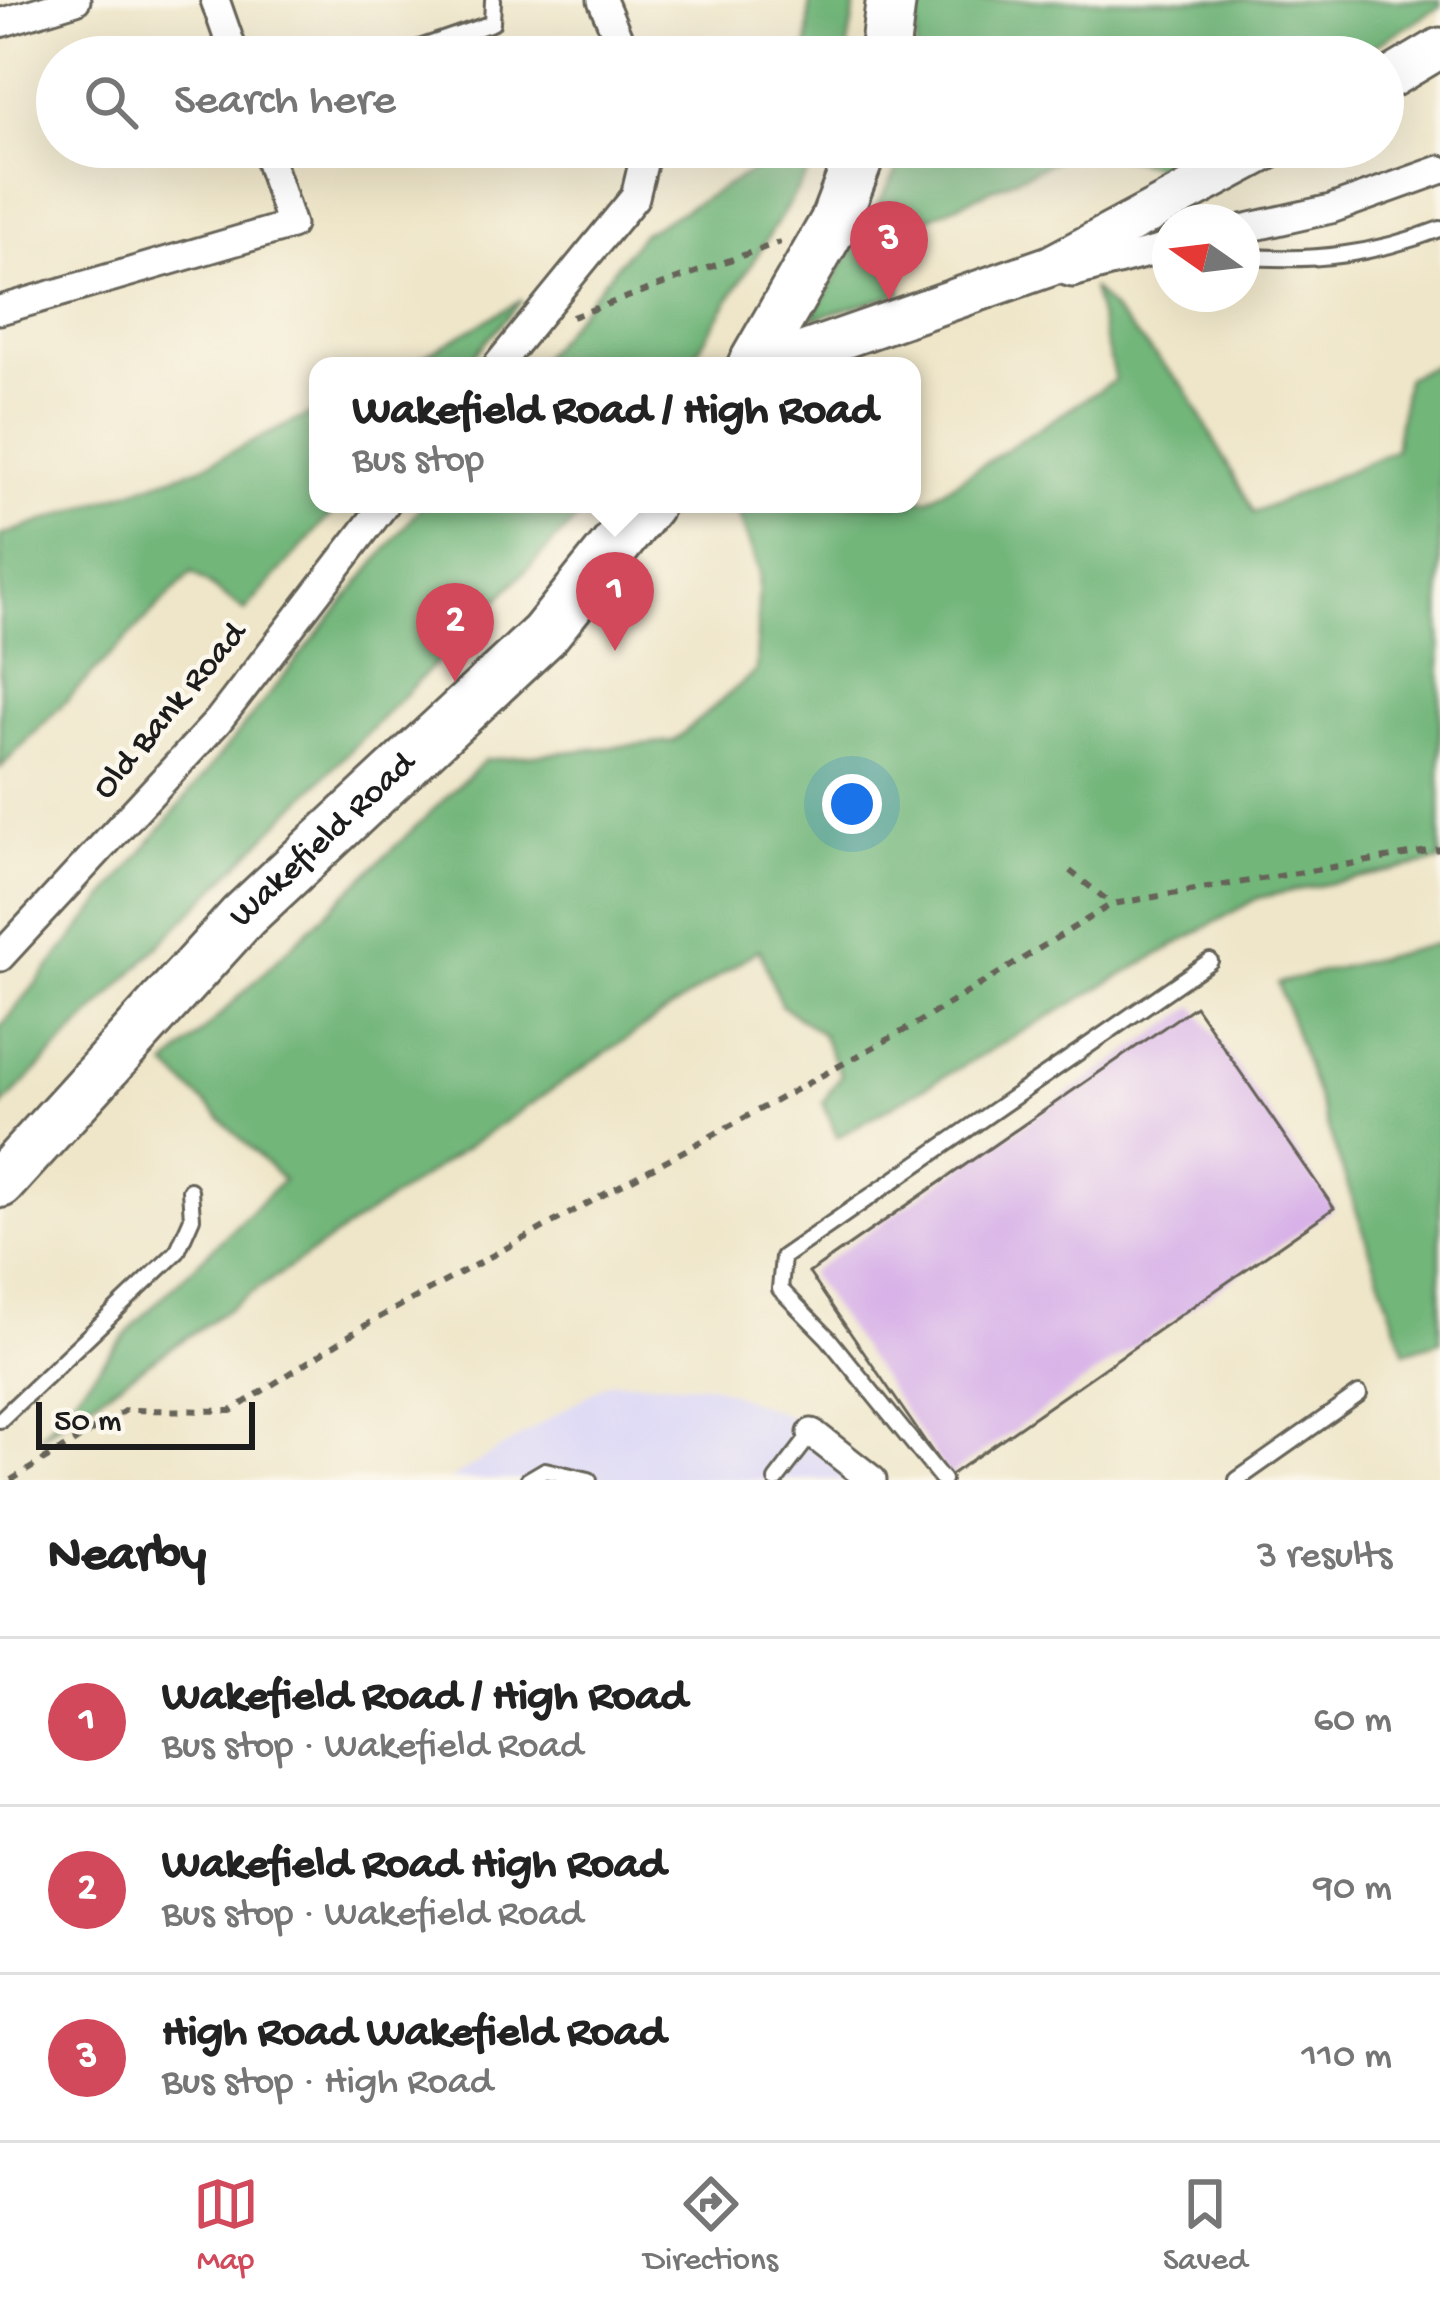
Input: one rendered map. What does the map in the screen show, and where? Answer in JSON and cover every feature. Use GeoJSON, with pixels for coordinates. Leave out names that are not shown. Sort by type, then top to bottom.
{"type":"FeatureCollection","features":[{"type":"Feature","properties":{"kind":"highway"},"geometry":{"type":"LineString","coordinates":[[887,36],[891,0]]}},
{"type":"Feature","properties":{"kind":"highway"},"geometry":{"type":"LineString","coordinates":[[757,357],[834,223],[855,168]]}},
{"type":"Feature","properties":{"kind":"highway","name":"Wakefield Road"},"geometry":{"type":"LineString","coordinates":[[0,1183],[243,916],[544,635],[642,513]]}},
{"type":"Feature","properties":{"kind":"street"},"geometry":{"type":"LineString","coordinates":[[0,23],[76,0]]}},
{"type":"Feature","properties":{"kind":"street"},"geometry":{"type":"LineString","coordinates":[[215,0],[228,36]]}},
{"type":"Feature","properties":{"kind":"street"},"geometry":{"type":"LineString","coordinates":[[602,0],[617,36]]}},
{"type":"Feature","properties":{"kind":"street"},"geometry":{"type":"LineString","coordinates":[[1404,69],[1440,48]]}},
{"type":"Feature","properties":{"kind":"street"},"geometry":{"type":"LineString","coordinates":[[0,310],[291,225],[272,168]]}},
{"type":"Feature","properties":{"kind":"street"},"geometry":{"type":"LineString","coordinates":[[504,357],[635,196],[641,168]]}},
{"type":"Feature","properties":{"kind":"street"},"geometry":{"type":"LineString","coordinates":[[789,357],[1051,266],[1233,168]]}},
{"type":"Feature","properties":{"kind":"street"},"geometry":{"type":"LineString","coordinates":[[1260,225],[1331,209],[1440,170]]}},
{"type":"Feature","properties":{"kind":"street"},"geometry":{"type":"LineString","coordinates":[[1051,266],[1072,273],[1152,252]]}},
{"type":"Feature","properties":{"kind":"street","name":"Old Bank Road"},"geometry":{"type":"LineString","coordinates":[[0,957],[203,739],[378,513]]}},
{"type":"Feature","properties":{"kind":"street"},"geometry":{"type":"LineString","coordinates":[[812,1433],[872,1480]]}},
{"type":"Feature","properties":{"kind":"lane"},"geometry":{"type":"LineString","coordinates":[[454,36],[492,23],[493,0]]}},
{"type":"Feature","properties":{"kind":"lane"},"geometry":{"type":"LineString","coordinates":[[1260,257],[1330,259],[1440,230]]}},
{"type":"Feature","properties":{"kind":"lane"},"geometry":{"type":"LineString","coordinates":[[943,1480],[828,1338],[780,1288],[783,1256],[1210,961]]}},
{"type":"Feature","properties":{"kind":"lane"},"geometry":{"type":"LineString","coordinates":[[0,1420],[177,1252],[192,1218],[190,1190]]}},
{"type":"Feature","properties":{"kind":"lane"},"geometry":{"type":"LineString","coordinates":[[1237,1480],[1359,1394]]}},
{"type":"Feature","properties":{"kind":"lane"},"geometry":{"type":"LineString","coordinates":[[776,1480],[812,1433]]}},
{"type":"Feature","properties":{"kind":"lane"},"geometry":{"type":"LineString","coordinates":[[528,1480],[545,1470],[589,1480]]}},
{"type":"Feature","properties":{"kind":"path"},"geometry":{"type":"LineString","coordinates":[[522,335],[834,223]]}},
{"type":"Feature","properties":{"kind":"path"},"geometry":{"type":"LineString","coordinates":[[11,1480],[126,1410],[231,1411],[369,1323],[916,1024],[1112,904],[1440,849]]}},
{"type":"Feature","properties":{"kind":"path"},"geometry":{"type":"LineString","coordinates":[[1070,871],[1112,904]]}},
{"type":"Feature","properties":{"kind":"shaded area"},"geometry":{"type":"Polygon","coordinates":[[[611,1381],[711,1385],[789,1416],[872,1480],[449,1480],[611,1381]]]}},
{"type":"Feature","properties":{"kind":"green space"},"geometry":{"type":"Polygon","coordinates":[[[810,0],[856,0],[850,36],[808,36],[810,0]]]}},
{"type":"Feature","properties":{"kind":"green space"},"geometry":{"type":"Polygon","coordinates":[[[918,0],[1440,0],[1440,7],[1390,36],[916,36],[918,0]]]}},
{"type":"Feature","properties":{"kind":"green space"},"geometry":{"type":"Polygon","coordinates":[[[758,168],[811,168],[694,357],[542,357],[643,233],[758,168]]]}},
{"type":"Feature","properties":{"kind":"green space"},"geometry":{"type":"Polygon","coordinates":[[[899,168],[1039,168],[896,233],[901,293],[811,319],[899,168]]]}},
{"type":"Feature","properties":{"kind":"green space"},"geometry":{"type":"Polygon","coordinates":[[[1092,288],[1186,389],[1254,513],[1395,450],[1406,378],[1440,362],[1440,861],[1258,898],[837,1137],[823,1102],[841,1075],[822,1034],[781,1005],[759,949],[41,1436],[136,1323],[283,1180],[167,1066],[485,760],[674,741],[756,671],[759,571],[738,513],[921,513],[921,499],[929,499],[1115,380],[1092,288]]]}},
{"type":"Feature","properties":{"kind":"green space"},"geometry":{"type":"Polygon","coordinates":[[[522,300],[472,357],[422,357],[522,300]]]}},
{"type":"Feature","properties":{"kind":"green space"},"geometry":{"type":"Polygon","coordinates":[[[309,414],[309,513],[332,513],[245,611],[192,572],[0,768],[0,536],[201,467],[309,414]]]}},
{"type":"Feature","properties":{"kind":"green space"},"geometry":{"type":"Polygon","coordinates":[[[416,513],[582,513],[0,1108],[0,1028],[416,513]]]}},
{"type":"Feature","properties":{"kind":"green space"},"geometry":{"type":"Polygon","coordinates":[[[1440,943],[1440,1341],[1405,1352],[1278,983],[1440,943]]]}},
{"type":"Feature","properties":{"kind":"building"},"geometry":{"type":"Polygon","coordinates":[[[1195,1006],[1334,1208],[949,1476],[809,1273],[1195,1006]]]}},
{"type":"Feature","properties":{"kind":"place","name":"High Road Wakefield Road"},"geometry":{"type":"Point","coordinates":[889,300]}},
{"type":"Feature","properties":{"kind":"place","name":"Wakefield Road / High Road"},"geometry":{"type":"Point","coordinates":[615,651]}},
{"type":"Feature","properties":{"kind":"place","name":"Wakefield Road High Road"},"geometry":{"type":"Point","coordinates":[455,682]}}]}
